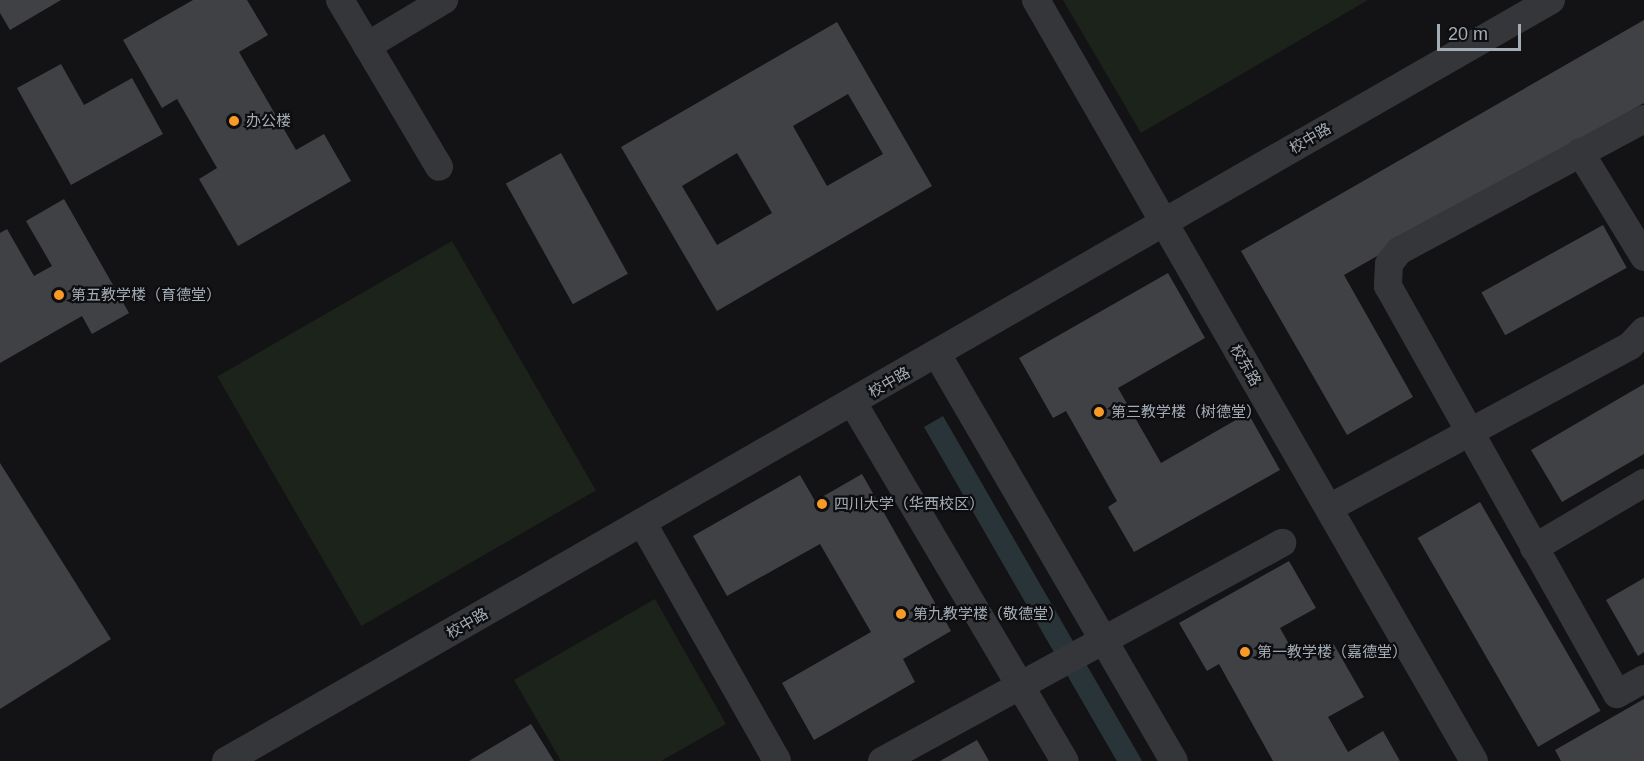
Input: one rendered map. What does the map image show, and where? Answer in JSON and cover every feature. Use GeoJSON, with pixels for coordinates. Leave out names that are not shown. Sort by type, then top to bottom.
{"type":"FeatureCollection","features":[{"type":"Feature","properties":{"kind":"lane"},"geometry":{"type":"LineString","coordinates":[[340,0],[439,167]]}},
{"type":"Feature","properties":{"kind":"lane"},"geometry":{"type":"LineString","coordinates":[[367,46],[444,0]]}},
{"type":"Feature","properties":{"kind":"lane","name":"校东路"},"geometry":{"type":"LineString","coordinates":[[1035,0],[1474,761]]}},
{"type":"Feature","properties":{"kind":"lane","name":"校中路"},"geometry":{"type":"LineString","coordinates":[[226,761],[853,403],[1551,0]]}},
{"type":"Feature","properties":{"kind":"lane"},"geometry":{"type":"LineString","coordinates":[[1644,119],[1399,251],[1389,264],[1388,286],[1469,434],[1617,694],[1644,679]]}},
{"type":"Feature","properties":{"kind":"lane"},"geometry":{"type":"LineString","coordinates":[[1580,152],[1644,257]]}},
{"type":"Feature","properties":{"kind":"lane"},"geometry":{"type":"LineString","coordinates":[[1329,508],[1630,346],[1644,331]]}},
{"type":"Feature","properties":{"kind":"lane"},"geometry":{"type":"LineString","coordinates":[[937,354],[1174,761]]}},
{"type":"Feature","properties":{"kind":"lane"},"geometry":{"type":"LineString","coordinates":[[853,403],[1065,761]]}},
{"type":"Feature","properties":{"kind":"lane"},"geometry":{"type":"LineString","coordinates":[[1534,548],[1644,483]]}},
{"type":"Feature","properties":{"kind":"lane"},"geometry":{"type":"LineString","coordinates":[[642,522],[777,761]]}},
{"type":"Feature","properties":{"kind":"lane"},"geometry":{"type":"LineString","coordinates":[[882,761],[1282,543]]}},
{"type":"Feature","properties":{"kind":"shaded area"},"geometry":{"type":"Polygon","coordinates":[[[1063,0],[1368,0],[1141,133],[1063,0]]]}},
{"type":"Feature","properties":{"kind":"shaded area"},"geometry":{"type":"Polygon","coordinates":[[[452,241],[596,490],[361,626],[217,377],[452,241]]]}},
{"type":"Feature","properties":{"kind":"shaded area"},"geometry":{"type":"Polygon","coordinates":[[[943,416],[1142,761],[1117,761],[924,427],[943,416]]]}},
{"type":"Feature","properties":{"kind":"shaded area"},"geometry":{"type":"Polygon","coordinates":[[[655,599],[726,724],[661,761],[561,761],[514,680],[655,599]]]}},
{"type":"Feature","properties":{"kind":"building"},"geometry":{"type":"Polygon","coordinates":[[[0,0],[61,0],[10,30],[0,13],[0,0]]]}},
{"type":"Feature","properties":{"kind":"building","name":"办公楼"},"geometry":{"type":"Polygon","coordinates":[[[193,0],[247,0],[268,35],[239,52],[296,150],[324,134],[351,181],[238,246],[199,179],[217,168],[177,99],[162,108],[123,40],[193,0]]]}},
{"type":"Feature","properties":{"kind":"building"},"geometry":{"type":"Polygon","coordinates":[[[1644,20],[1644,103],[1344,275],[1413,397],[1347,435],[1241,251],[1644,20]]]}},
{"type":"Feature","properties":{"kind":"building"},"geometry":{"type":"Polygon","coordinates":[[[837,22],[932,186],[717,311],[621,147],[837,22]],[[848,94],[793,126],[827,186],[883,154],[848,94]],[[737,153],[682,186],[717,245],[772,213],[737,153]]]}},
{"type":"Feature","properties":{"kind":"building"},"geometry":{"type":"Polygon","coordinates":[[[61,64],[84,105],[132,78],[163,134],[71,185],[17,88],[61,64]]]}},
{"type":"Feature","properties":{"kind":"building"},"geometry":{"type":"Polygon","coordinates":[[[561,153],[628,274],[573,304],[506,184],[561,153]]]}},
{"type":"Feature","properties":{"kind":"building","name":"第五教学楼（育德堂）"},"geometry":{"type":"Polygon","coordinates":[[[64,199],[129,313],[92,334],[82,316],[0,363],[0,233],[7,229],[34,276],[52,266],[26,221],[64,199]]]}},
{"type":"Feature","properties":{"kind":"building"},"geometry":{"type":"Polygon","coordinates":[[[1603,225],[1627,268],[1505,335],[1481,292],[1603,225]]]}},
{"type":"Feature","properties":{"kind":"building","name":"第三教学楼（树德堂）"},"geometry":{"type":"Polygon","coordinates":[[[1168,273],[1205,338],[1118,388],[1161,463],[1248,413],[1280,470],[1134,552],[1108,507],[1117,501],[1066,411],[1053,418],[1019,358],[1168,273]]]}},
{"type":"Feature","properties":{"kind":"building"},"geometry":{"type":"Polygon","coordinates":[[[1644,384],[1644,454],[1562,502],[1531,450],[1644,384]]]}},
{"type":"Feature","properties":{"kind":"building"},"geometry":{"type":"Polygon","coordinates":[[[0,463],[111,639],[0,709],[0,463]]]}},
{"type":"Feature","properties":{"kind":"building","name":"第九教学楼（敬德堂）"},"geometry":{"type":"Polygon","coordinates":[[[862,474],[951,631],[903,659],[915,682],[814,740],[782,683],[871,632],[820,544],[727,596],[693,536],[800,475],[815,501],[862,474]]]}},
{"type":"Feature","properties":{"kind":"building"},"geometry":{"type":"Polygon","coordinates":[[[1480,502],[1600,711],[1538,747],[1418,538],[1480,502]]]}},
{"type":"Feature","properties":{"kind":"building","name":"第一教学楼（嘉德堂）"},"geometry":{"type":"Polygon","coordinates":[[[1289,561],[1316,608],[1280,628],[1299,662],[1333,643],[1364,697],[1328,717],[1348,752],[1383,731],[1400,761],[1273,761],[1219,664],[1207,671],[1179,623],[1289,561]]]}},
{"type":"Feature","properties":{"kind":"building"},"geometry":{"type":"Polygon","coordinates":[[[1644,578],[1644,652],[1638,656],[1606,600],[1644,578]]]}},
{"type":"Feature","properties":{"kind":"building"},"geometry":{"type":"Polygon","coordinates":[[[1644,699],[1644,761],[1561,761],[1555,750],[1644,699]]]}},
{"type":"Feature","properties":{"kind":"building"},"geometry":{"type":"Polygon","coordinates":[[[531,724],[554,761],[469,761],[531,724]]]}},
{"type":"Feature","properties":{"kind":"building"},"geometry":{"type":"Polygon","coordinates":[[[977,740],[989,761],[940,761],[977,740]]]}},
{"type":"Feature","properties":{"kind":"place","name":"办公楼"},"geometry":{"type":"Point","coordinates":[234,121]}},
{"type":"Feature","properties":{"kind":"place","name":"第五教学楼（育德堂）"},"geometry":{"type":"Point","coordinates":[59,295]}},
{"type":"Feature","properties":{"kind":"place","name":"第三教学楼（树德堂）"},"geometry":{"type":"Point","coordinates":[1099,412]}},
{"type":"Feature","properties":{"kind":"place","name":"四川大学（华西校区）"},"geometry":{"type":"Point","coordinates":[822,504]}},
{"type":"Feature","properties":{"kind":"place","name":"第九教学楼（敬德堂）"},"geometry":{"type":"Point","coordinates":[901,614]}},
{"type":"Feature","properties":{"kind":"place","name":"第一教学楼（嘉德堂）"},"geometry":{"type":"Point","coordinates":[1245,652]}}]}
